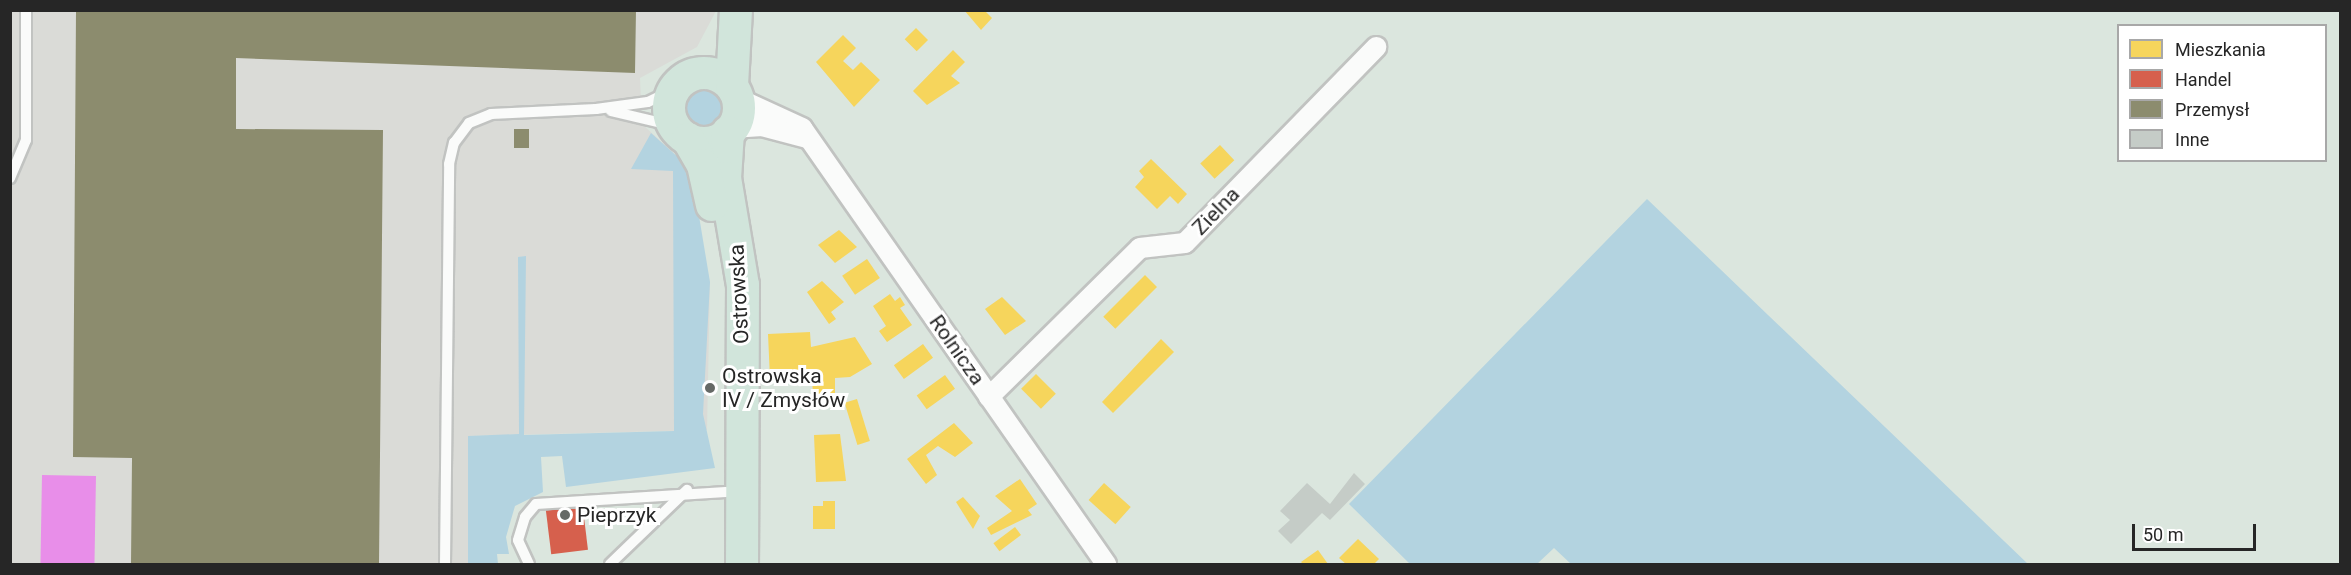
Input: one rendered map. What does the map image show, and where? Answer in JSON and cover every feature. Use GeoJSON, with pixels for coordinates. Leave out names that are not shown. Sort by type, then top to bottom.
{"type":"FeatureCollection","features":[{"type":"Feature","properties":{"kind":"main road","name":"Ostrowska"},"geometry":{"type":"LineString","coordinates":[[686,82],[736,11]]}},
{"type":"Feature","properties":{"kind":"main road","name":"Ostrowska"},"geometry":{"type":"LineString","coordinates":[[736,11],[732,111],[725,178],[743,285],[742,564]]}},
{"type":"Feature","properties":{"kind":"main road"},"geometry":{"type":"LineString","coordinates":[[717,75],[732,111],[712,141],[681,132],[669,108],[686,82],[717,75]]}},
{"type":"Feature","properties":{"kind":"main road","name":"Ostrowska"},"geometry":{"type":"LineString","coordinates":[[681,132],[703,165],[725,276],[725,564]]}},
{"type":"Feature","properties":{"kind":"street","name":"Zielna"},"geometry":{"type":"LineString","coordinates":[[989,397],[1140,248],[1185,243],[1376,47]]}},
{"type":"Feature","properties":{"kind":"street"},"geometry":{"type":"LineString","coordinates":[[732,111],[762,126],[807,138]]}},
{"type":"Feature","properties":{"kind":"street","name":"Rolnicza"},"geometry":{"type":"LineString","coordinates":[[732,111],[791,118],[1106,564]]}},
{"type":"Feature","properties":{"kind":"lane"},"geometry":{"type":"LineString","coordinates":[[10,178],[26,140],[26,10]]}},
{"type":"Feature","properties":{"kind":"lane"},"geometry":{"type":"LineString","coordinates":[[445,564],[449,164],[454,143],[469,123],[491,114],[596,109],[648,102],[686,82]]}},
{"type":"Feature","properties":{"kind":"lane"},"geometry":{"type":"LineString","coordinates":[[596,109],[681,132]]}},
{"type":"Feature","properties":{"kind":"lane"},"geometry":{"type":"LineString","coordinates":[[529,564],[518,540],[525,517],[536,504],[687,490],[726,492]]}},
{"type":"Feature","properties":{"kind":"lane"},"geometry":{"type":"LineString","coordinates":[[610,564],[687,490]]}},
{"type":"Feature","properties":{"kind":"shaded area"},"geometry":{"type":"Polygon","coordinates":[[[10,11],[716,11],[697,47],[640,78],[642,124],[680,159],[710,282],[707,430],[469,436],[468,564],[11,564],[10,11]]]}},
{"type":"Feature","properties":{"kind":"shaded area"},"geometry":{"type":"Polygon","coordinates":[[[707,87],[723,93],[729,109],[723,125],[707,131],[691,125],[685,109],[691,93],[707,87]]]}},
{"type":"Feature","properties":{"kind":"shaded area"},"geometry":{"type":"Polygon","coordinates":[[[651,133],[680,159],[694,186],[710,282],[703,414],[715,468],[566,487],[562,456],[541,457],[543,492],[515,506],[506,537],[509,554],[497,554],[498,564],[468,564],[468,436],[519,434],[518,257],[526,256],[524,435],[674,431],[673,171],[631,169],[651,133]]]}},
{"type":"Feature","properties":{"kind":"shaded area"},"geometry":{"type":"Polygon","coordinates":[[[1647,199],[2028,564],[1571,564],[1554,548],[1537,564],[1410,564],[1349,504],[1647,199]]]}},
{"type":"Feature","properties":{"kind":"shaded area"},"geometry":{"type":"Polygon","coordinates":[[[42,475],[96,476],[94,564],[40,564],[42,475]]]}},
{"type":"Feature","properties":{"kind":"building: Mieszkania"},"geometry":{"type":"Polygon","coordinates":[[[964,10],[984,10],[992,18],[981,30],[964,10]]]}},
{"type":"Feature","properties":{"kind":"building: Mieszkania"},"geometry":{"type":"Polygon","coordinates":[[[916,28],[928,40],[917,51],[905,39],[916,28]]]}},
{"type":"Feature","properties":{"kind":"building: Mieszkania"},"geometry":{"type":"Polygon","coordinates":[[[843,35],[856,48],[843,61],[853,70],[861,62],[880,80],[854,107],[816,62],[843,35]]]}},
{"type":"Feature","properties":{"kind":"building: Mieszkania"},"geometry":{"type":"Polygon","coordinates":[[[953,50],[965,62],[951,76],[960,83],[927,105],[913,91],[953,50]]]}},
{"type":"Feature","properties":{"kind":"building: Mieszkania"},"geometry":{"type":"Polygon","coordinates":[[[1220,145],[1234,160],[1215,179],[1200,163],[1220,145]]]}},
{"type":"Feature","properties":{"kind":"building: Mieszkania"},"geometry":{"type":"Polygon","coordinates":[[[1151,159],[1187,194],[1178,204],[1170,196],[1157,209],[1135,187],[1144,177],[1139,171],[1151,159]]]}},
{"type":"Feature","properties":{"kind":"building: Mieszkania"},"geometry":{"type":"Polygon","coordinates":[[[839,230],[857,247],[835,263],[818,245],[839,230]]]}},
{"type":"Feature","properties":{"kind":"building: Mieszkania"},"geometry":{"type":"Polygon","coordinates":[[[867,259],[880,278],[855,295],[842,276],[867,259]]]}},
{"type":"Feature","properties":{"kind":"building: Mieszkania"},"geometry":{"type":"Polygon","coordinates":[[[1145,275],[1157,287],[1115,329],[1103,317],[1145,275]]]}},
{"type":"Feature","properties":{"kind":"building: Mieszkania"},"geometry":{"type":"Polygon","coordinates":[[[822,281],[844,302],[831,312],[836,319],[829,324],[807,292],[822,281]]]}},
{"type":"Feature","properties":{"kind":"building: Mieszkania"},"geometry":{"type":"Polygon","coordinates":[[[890,294],[895,301],[900,297],[905,305],[900,308],[912,325],[887,342],[879,331],[886,326],[873,306],[890,294]]]}},
{"type":"Feature","properties":{"kind":"building: Mieszkania"},"geometry":{"type":"Polygon","coordinates":[[[1002,297],[1026,321],[1005,335],[985,309],[1002,297]]]}},
{"type":"Feature","properties":{"kind":"building: Mieszkania"},"geometry":{"type":"Polygon","coordinates":[[[810,332],[811,347],[855,337],[872,364],[850,377],[835,378],[835,394],[813,394],[812,378],[770,379],[768,334],[810,332]]]}},
{"type":"Feature","properties":{"kind":"building: Mieszkania"},"geometry":{"type":"Polygon","coordinates":[[[1161,339],[1174,352],[1113,413],[1102,402],[1161,339]]]}},
{"type":"Feature","properties":{"kind":"building: Mieszkania"},"geometry":{"type":"Polygon","coordinates":[[[923,344],[933,358],[904,379],[894,365],[923,344]]]}},
{"type":"Feature","properties":{"kind":"building: Mieszkania"},"geometry":{"type":"Polygon","coordinates":[[[1036,374],[1056,394],[1041,409],[1021,389],[1036,374]]]}},
{"type":"Feature","properties":{"kind":"building: Mieszkania"},"geometry":{"type":"Polygon","coordinates":[[[945,375],[955,389],[927,409],[917,396],[945,375]]]}},
{"type":"Feature","properties":{"kind":"building: Mieszkania"},"geometry":{"type":"Polygon","coordinates":[[[857,399],[870,441],[857,445],[845,403],[857,399]]]}},
{"type":"Feature","properties":{"kind":"building: Mieszkania"},"geometry":{"type":"Polygon","coordinates":[[[954,423],[973,443],[955,457],[938,446],[926,455],[937,475],[926,484],[907,459],[954,423]]]}},
{"type":"Feature","properties":{"kind":"building: Mieszkania"},"geometry":{"type":"Polygon","coordinates":[[[840,434],[846,481],[816,482],[814,435],[840,434]]]}},
{"type":"Feature","properties":{"kind":"building: Mieszkania"},"geometry":{"type":"Polygon","coordinates":[[[1020,479],[1037,504],[1028,510],[1032,515],[991,535],[987,528],[1012,511],[995,496],[1020,479]]]}},
{"type":"Feature","properties":{"kind":"building: Mieszkania"},"geometry":{"type":"Polygon","coordinates":[[[1104,483],[1131,507],[1115,524],[1089,500],[1104,483]]]}},
{"type":"Feature","properties":{"kind":"building: Mieszkania"},"geometry":{"type":"Polygon","coordinates":[[[963,497],[980,516],[973,529],[956,502],[963,497]]]}},
{"type":"Feature","properties":{"kind":"building: Mieszkania"},"geometry":{"type":"Polygon","coordinates":[[[823,501],[835,501],[835,529],[813,529],[813,506],[823,506],[823,501]]]}},
{"type":"Feature","properties":{"kind":"building: Mieszkania"},"geometry":{"type":"Polygon","coordinates":[[[1015,527],[1021,535],[999,551],[993,543],[1015,527]]]}},
{"type":"Feature","properties":{"kind":"building: Mieszkania"},"geometry":{"type":"Polygon","coordinates":[[[1358,539],[1379,559],[1374,564],[1346,564],[1339,558],[1358,539]]]}},
{"type":"Feature","properties":{"kind":"building: Mieszkania"},"geometry":{"type":"Polygon","coordinates":[[[1318,550],[1328,564],[1303,564],[1301,562],[1318,550]]]}},
{"type":"Feature","properties":{"kind":"building: Handel"},"geometry":{"type":"Polygon","coordinates":[[[582,501],[588,550],[551,554],[545,506],[582,501]]]}},
{"type":"Feature","properties":{"kind":"building: Przemysł"},"geometry":{"type":"Polygon","coordinates":[[[76,10],[636,10],[635,73],[236,58],[236,129],[383,130],[379,564],[131,564],[132,458],[73,457],[76,10]]]}},
{"type":"Feature","properties":{"kind":"building: Przemysł"},"geometry":{"type":"Polygon","coordinates":[[[514,129],[529,129],[529,148],[514,148],[514,129]]]}},
{"type":"Feature","properties":{"kind":"building: Inne"},"geometry":{"type":"Polygon","coordinates":[[[1354,473],[1365,484],[1330,520],[1322,513],[1291,544],[1278,531],[1290,520],[1280,511],[1307,483],[1330,504],[1354,473]]]}},
{"type":"Feature","properties":{"kind":"place","name":"Ostrowska IV / Zmysłów"},"geometry":{"type":"Point","coordinates":[710,388]}},
{"type":"Feature","properties":{"kind":"place","name":"Pieprzyk"},"geometry":{"type":"Point","coordinates":[565,515]}}]}
